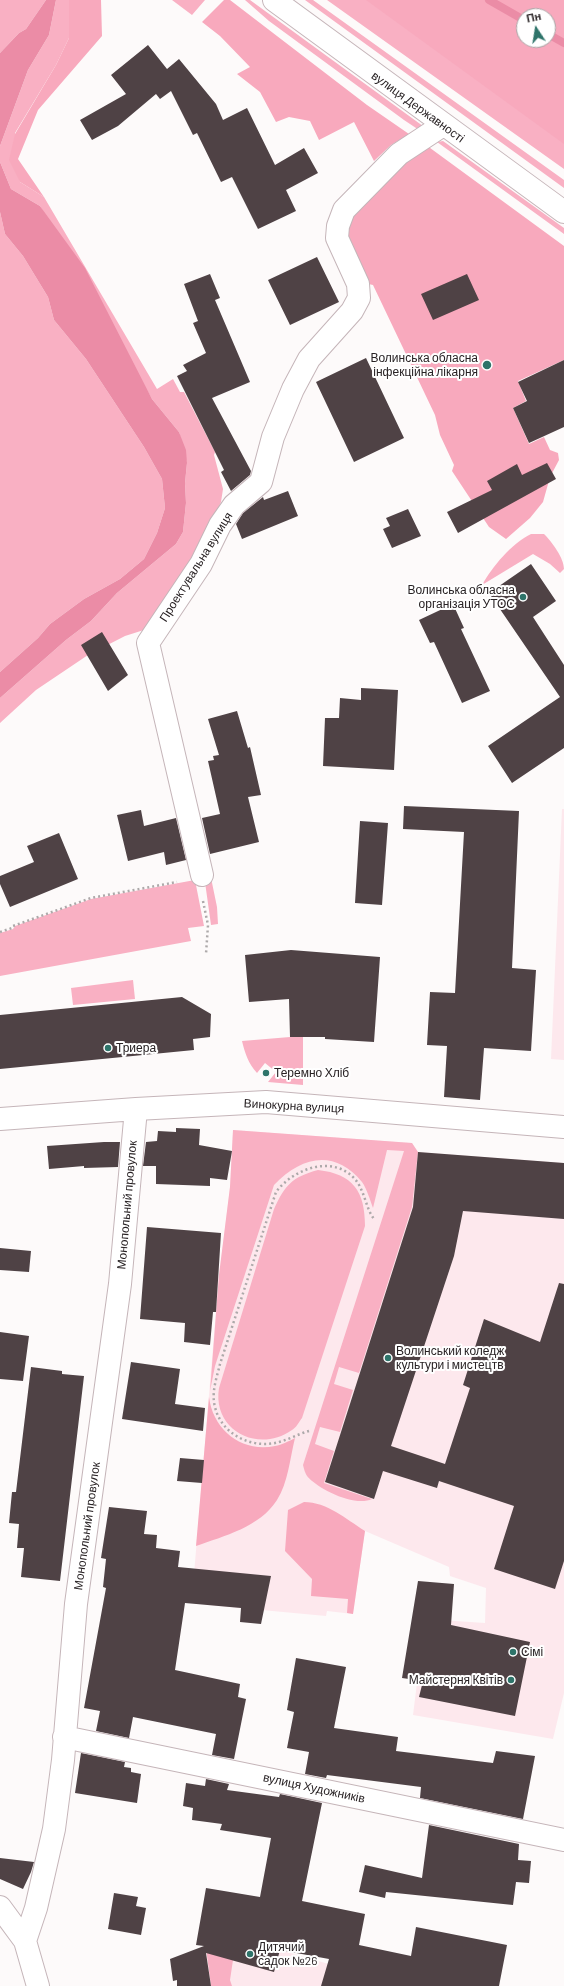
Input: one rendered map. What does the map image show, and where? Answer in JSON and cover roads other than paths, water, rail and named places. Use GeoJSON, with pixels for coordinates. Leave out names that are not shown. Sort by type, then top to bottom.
{"type":"FeatureCollection","features":[{"type":"Feature","properties":{"kind":"street","name":"вулиця Державності"},"geometry":{"type":"LineString","coordinates":[[274,0],[442,125],[564,212]]}},
{"type":"Feature","properties":{"kind":"street","name":"Проектувальна вулиця"},"geometry":{"type":"LineString","coordinates":[[196,883],[148,643],[201,564],[220,525],[234,505],[261,482],[273,437],[309,359],[352,311],[359,298],[358,284],[337,238],[338,226],[344,210],[399,154],[442,125]]}},
{"type":"Feature","properties":{"kind":"street","name":"Винокурна вулиця"},"geometry":{"type":"LineString","coordinates":[[0,1119],[136,1109],[266,1102],[564,1127]]}},
{"type":"Feature","properties":{"kind":"street","name":"Монопольний провулок"},"geometry":{"type":"LineString","coordinates":[[25,1941],[36,1908],[54,1829],[76,1604],[120,1284],[136,1109]]}},
{"type":"Feature","properties":{"kind":"street","name":"вулиця Художників"},"geometry":{"type":"LineString","coordinates":[[64,1737],[564,1840]]}},
{"type":"Feature","properties":{"kind":"street"},"geometry":{"type":"LineString","coordinates":[[0,1907],[25,1941],[38,1986]]}},
{"type":"Feature","properties":{"kind":"waterway"},"geometry":{"type":"LineString","coordinates":[[489,0],[516,15]]}},
{"type":"Feature","properties":{"kind":"waterway"},"geometry":{"type":"LineString","coordinates":[[556,38],[564,43]]}},
{"type":"Feature","properties":{"kind":"place","name":"Волинська обласна інфекційна лікарня"},"geometry":{"type":"Point","coordinates":[487,365]}},
{"type":"Feature","properties":{"kind":"place","name":"Волинська обласна організація УТОС"},"geometry":{"type":"Point","coordinates":[523,597]}},
{"type":"Feature","properties":{"kind":"place","name":"Триера"},"geometry":{"type":"Point","coordinates":[108,1048]}},
{"type":"Feature","properties":{"kind":"place","name":"Теремно Хліб"},"geometry":{"type":"Point","coordinates":[266,1073]}},
{"type":"Feature","properties":{"kind":"place","name":"Волинський коледж культури і мистецтв"},"geometry":{"type":"Point","coordinates":[388,1358]}},
{"type":"Feature","properties":{"kind":"place","name":"Сімі"},"geometry":{"type":"Point","coordinates":[513,1652]}},
{"type":"Feature","properties":{"kind":"place","name":"Майстерня Квітів"},"geometry":{"type":"Point","coordinates":[511,1680]}},
{"type":"Feature","properties":{"kind":"place","name":"Дитячий садок №26"},"geometry":{"type":"Point","coordinates":[250,1954]}}]}
